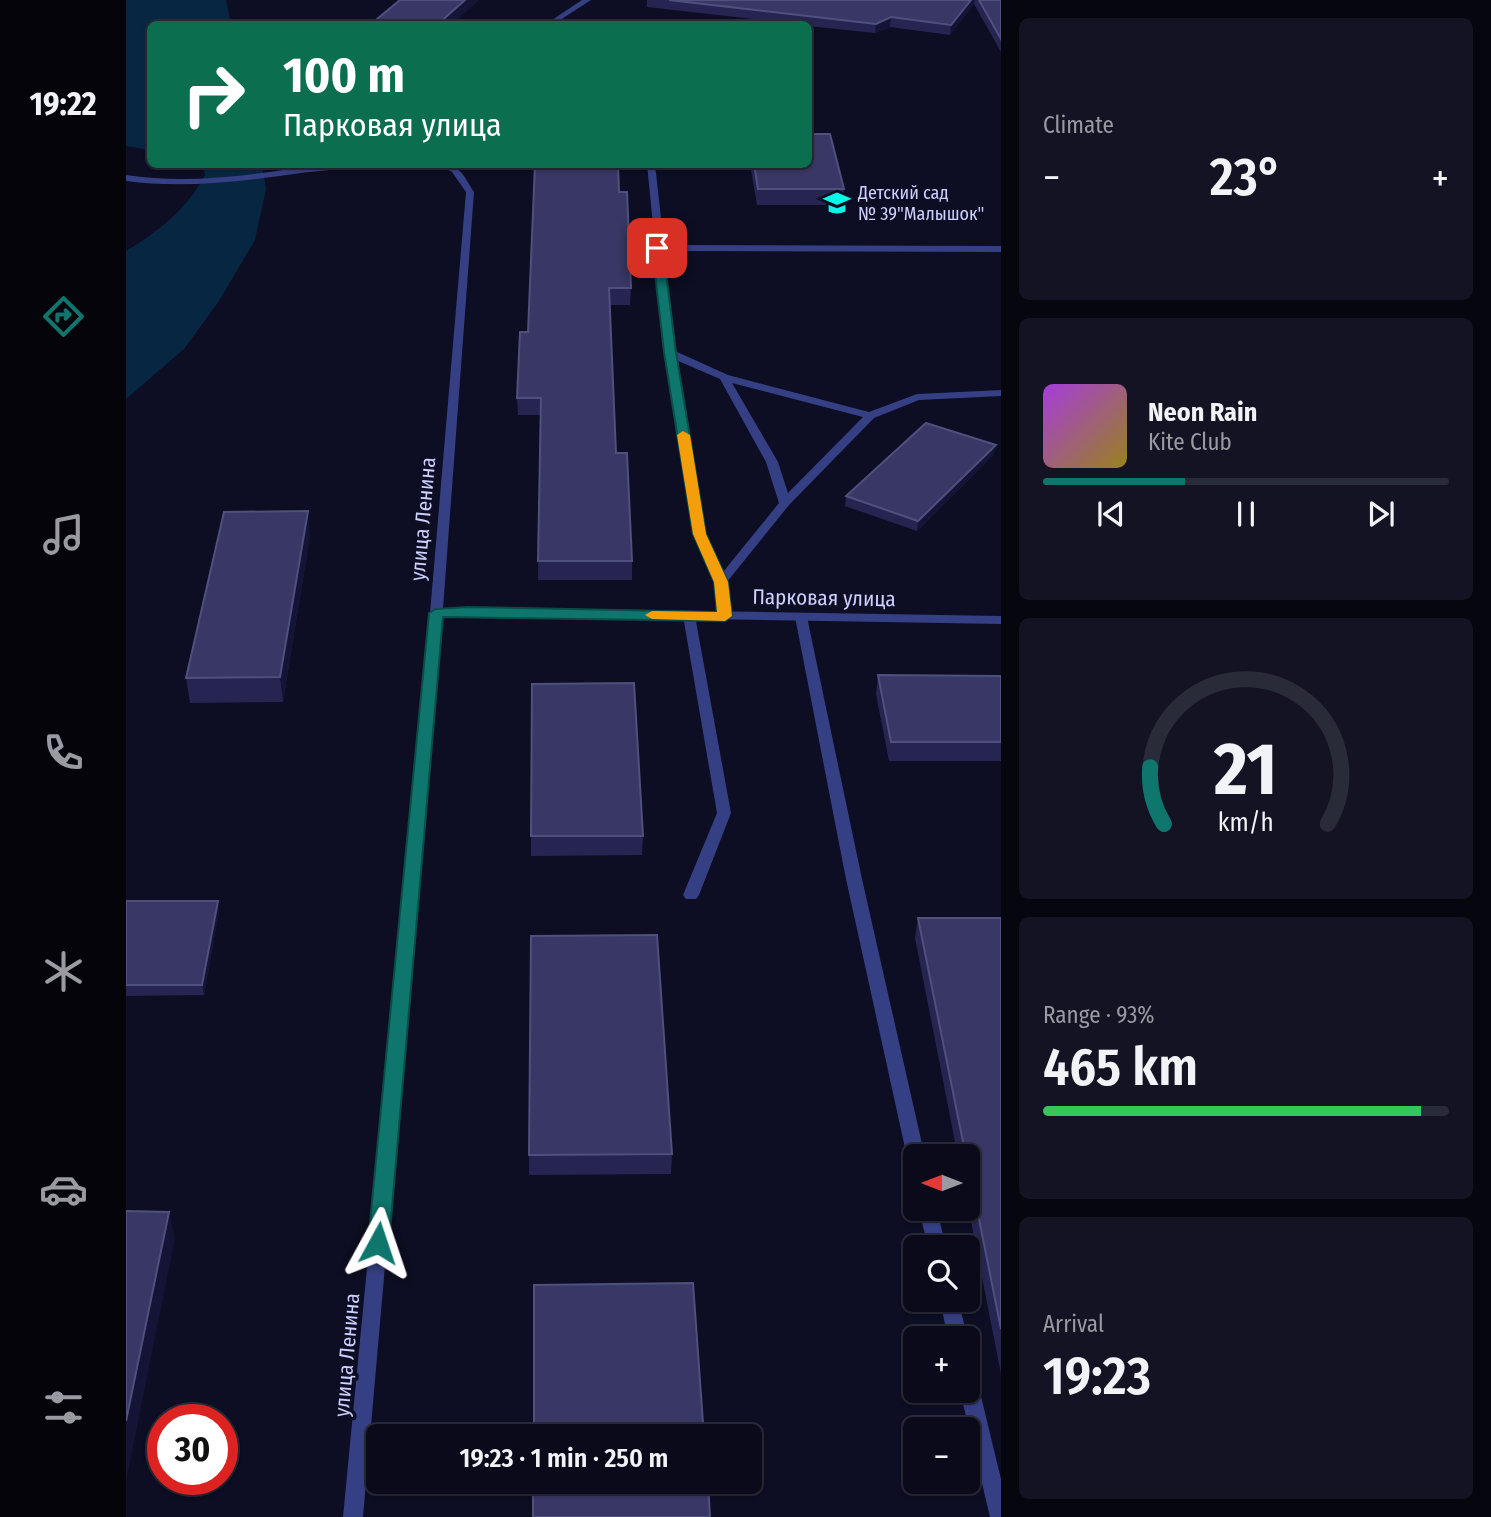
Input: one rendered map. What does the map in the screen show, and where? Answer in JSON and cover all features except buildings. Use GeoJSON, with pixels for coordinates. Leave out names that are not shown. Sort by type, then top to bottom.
{"type":"FeatureCollection","features":[{"type":"Feature","properties":{"kind":"street"},"geometry":{"type":"LineString","coordinates":[[555,21],[587,0]]}},
{"type":"Feature","properties":{"kind":"street"},"geometry":{"type":"LineString","coordinates":[[126,178],[142,182],[198,181],[311,168]]}},
{"type":"Feature","properties":{"kind":"street","name":"улица Ленина"},"geometry":{"type":"LineString","coordinates":[[353,1517],[436,613],[470,192],[455,170],[451,168]]}},
{"type":"Feature","properties":{"kind":"street"},"geometry":{"type":"LineString","coordinates":[[651,168],[657,248],[670,352],[699,534],[721,582],[725,616]]}},
{"type":"Feature","properties":{"kind":"street"},"geometry":{"type":"LineString","coordinates":[[657,248],[1001,249]]}},
{"type":"Feature","properties":{"kind":"street"},"geometry":{"type":"LineString","coordinates":[[670,352],[724,377],[870,416]]}},
{"type":"Feature","properties":{"kind":"street"},"geometry":{"type":"LineString","coordinates":[[724,377],[772,462],[785,503]]}},
{"type":"Feature","properties":{"kind":"street"},"geometry":{"type":"LineString","coordinates":[[721,582],[785,503],[870,416],[916,397],[1001,393]]}},
{"type":"Feature","properties":{"kind":"street","name":"Парковая улица"},"geometry":{"type":"LineString","coordinates":[[436,613],[468,611],[1001,620]]}},
{"type":"Feature","properties":{"kind":"street"},"geometry":{"type":"LineString","coordinates":[[689,616],[724,813],[691,895]]}},
{"type":"Feature","properties":{"kind":"street"},"geometry":{"type":"LineString","coordinates":[[801,617],[854,879],[913,1144]]}},
{"type":"Feature","properties":{"kind":"street"},"geometry":{"type":"LineString","coordinates":[[973,1403],[1000,1517]]}},
{"type":"Feature","properties":{"kind":"water"},"geometry":{"type":"Polygon","coordinates":[[[126,0],[226,0],[230,21],[147,21],[147,150],[126,146],[126,0]]]}},
{"type":"Feature","properties":{"kind":"water"},"geometry":{"type":"Polygon","coordinates":[[[203,168],[262,168],[266,189],[255,240],[219,301],[184,349],[126,399],[126,251],[161,227],[181,209],[205,175],[203,168]]]}},
{"type":"Feature","properties":{"kind":"slow traffic"},"geometry":{"type":"LineString","coordinates":[[652,615],[725,616],[721,582],[699,534],[683,435]]}},
{"type":"Feature","properties":{"kind":"place","name":"Детский сад № 39\"Малышок\""},"geometry":{"type":"Point","coordinates":[837,203]}},
{"type":"Feature","properties":{"kind":"route"},"geometry":{"type":"LineString","coordinates":[[378,1243],[436,613],[468,611],[725,616],[721,582],[699,534],[670,352],[657,248]]}}]}
